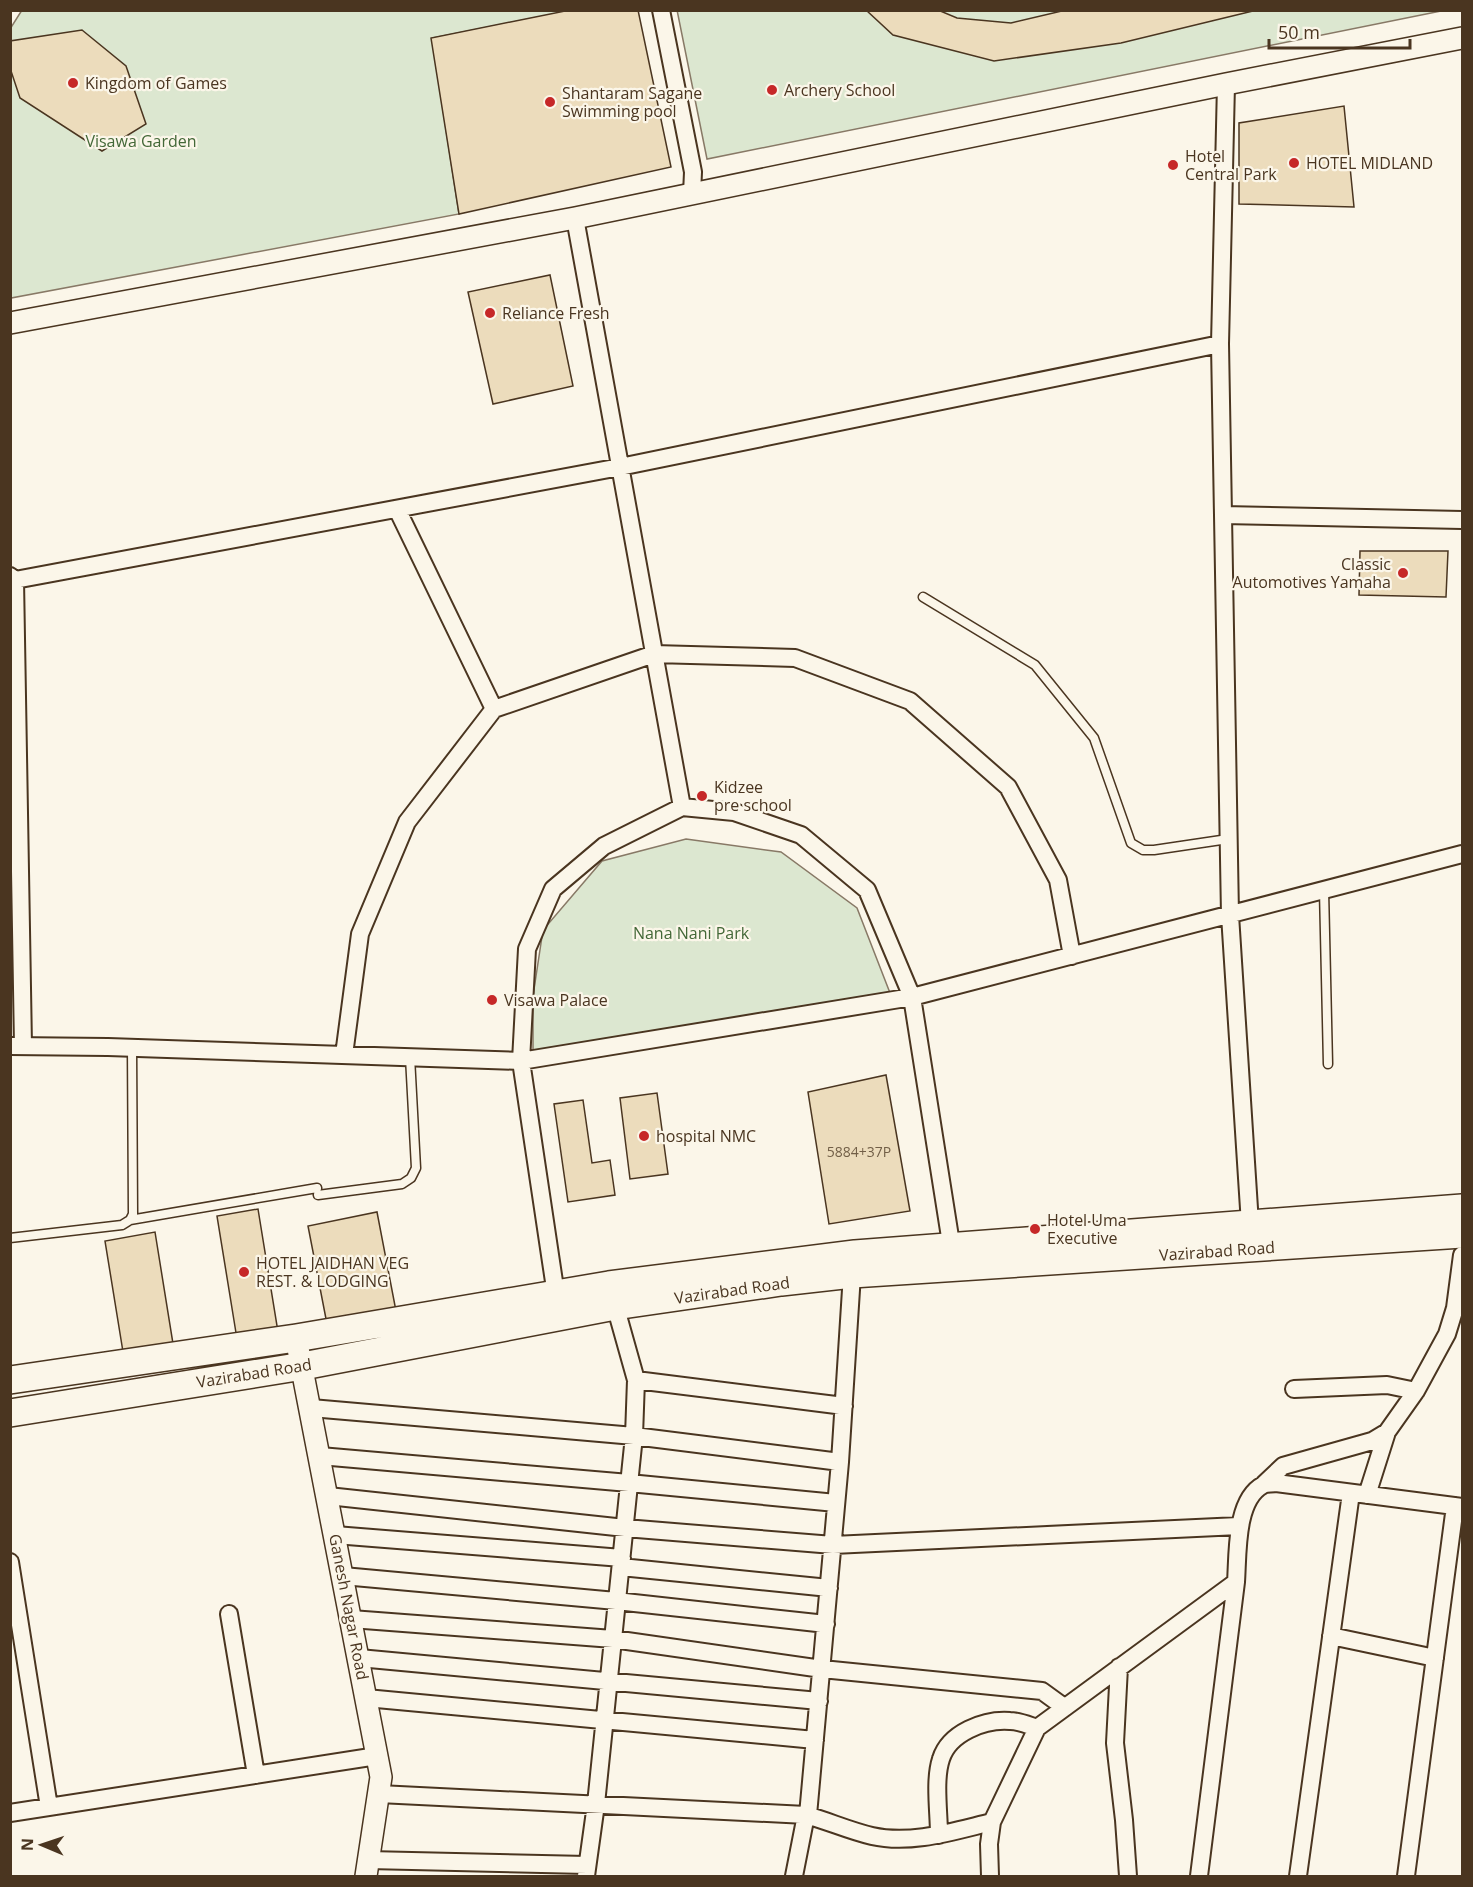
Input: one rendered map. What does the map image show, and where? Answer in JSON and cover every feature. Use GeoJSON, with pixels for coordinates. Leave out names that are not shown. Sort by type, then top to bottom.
{"type":"FeatureCollection","features":[{"type":"Feature","properties":{"kind":"main road","name":"Vazirabad Road"},"geometry":{"type":"LineString","coordinates":[[10,1380],[297,1338],[556,1295],[612,1296],[781,1282],[852,1274],[953,1258],[1250,1224],[1462,1208]]}},
{"type":"Feature","properties":{"kind":"main road","name":"Vazirabad Road"},"geometry":{"type":"LineString","coordinates":[[10,1413],[303,1366],[612,1296],[855,1254],[953,1258],[1462,1234]]}},
{"type":"Feature","properties":{"kind":"street"},"geometry":{"type":"LineString","coordinates":[[661,10],[693,172],[692,194]]}},
{"type":"Feature","properties":{"kind":"street"},"geometry":{"type":"LineString","coordinates":[[10,323],[575,218],[1226,84],[1462,38]]}},
{"type":"Feature","properties":{"kind":"street"},"geometry":{"type":"LineString","coordinates":[[1226,84],[1220,344],[1228,839],[1230,915],[1250,1224]]}},
{"type":"Feature","properties":{"kind":"street"},"geometry":{"type":"LineString","coordinates":[[575,218],[682,807]]}},
{"type":"Feature","properties":{"kind":"street"},"geometry":{"type":"LineString","coordinates":[[1220,344],[620,467],[13,578],[17,1046],[132,1047],[521,1061],[912,997],[1462,854]]}},
{"type":"Feature","properties":{"kind":"street"},"geometry":{"type":"LineString","coordinates":[[396,509],[494,709]]}},
{"type":"Feature","properties":{"kind":"street"},"geometry":{"type":"LineString","coordinates":[[1223,515],[1462,520]]}},
{"type":"Feature","properties":{"kind":"street"},"geometry":{"type":"LineString","coordinates":[[344,1055],[360,934],[407,822],[494,709],[654,654],[795,658],[909,701],[1008,787],[1058,880],[1072,956]]}},
{"type":"Feature","properties":{"kind":"street"},"geometry":{"type":"LineString","coordinates":[[556,1295],[521,1061],[527,949],[553,889],[604,846],[682,807],[734,812],[801,835],[867,890],[912,997],[953,1258]]}},
{"type":"Feature","properties":{"kind":"street"},"geometry":{"type":"LineString","coordinates":[[1299,1876],[1331,1636],[1359,1494],[1387,1432],[1416,1391],[1447,1334],[1455,1308],[1462,1256]]}},
{"type":"Feature","properties":{"kind":"street"},"geometry":{"type":"LineString","coordinates":[[794,1876],[807,1815],[819,1701],[840,1462],[852,1274]]}},
{"type":"Feature","properties":{"kind":"street"},"geometry":{"type":"LineString","coordinates":[[367,1868],[587,1870],[614,1639],[634,1436],[636,1380],[612,1296]]}},
{"type":"Feature","properties":{"kind":"street","name":"Ganesh Nagar Road"},"geometry":{"type":"LineString","coordinates":[[297,1338],[381,1777],[367,1868]]}},
{"type":"Feature","properties":{"kind":"street"},"geometry":{"type":"LineString","coordinates":[[636,1380],[844,1406]]}},
{"type":"Feature","properties":{"kind":"street"},"geometry":{"type":"LineString","coordinates":[[1294,1389],[1387,1385],[1416,1391]]}},
{"type":"Feature","properties":{"kind":"street"},"geometry":{"type":"LineString","coordinates":[[311,1408],[634,1436],[840,1462]]}},
{"type":"Feature","properties":{"kind":"street"},"geometry":{"type":"LineString","coordinates":[[1199,1876],[1236,1582],[1239,1526],[1251,1495],[1283,1466],[1372,1441],[1387,1432]]}},
{"type":"Feature","properties":{"kind":"street"},"geometry":{"type":"LineString","coordinates":[[320,1456],[836,1503]]}},
{"type":"Feature","properties":{"kind":"street"},"geometry":{"type":"LineString","coordinates":[[1264,1484],[1276,1483],[1459,1507],[1435,1658],[1406,1876]]}},
{"type":"Feature","properties":{"kind":"street"},"geometry":{"type":"LineString","coordinates":[[328,1496],[626,1528],[833,1545],[1239,1526]]}},
{"type":"Feature","properties":{"kind":"street"},"geometry":{"type":"LineString","coordinates":[[335,1535],[622,1562],[829,1588]]}},
{"type":"Feature","properties":{"kind":"street"},"geometry":{"type":"LineString","coordinates":[[10,1562],[49,1806]]}},
{"type":"Feature","properties":{"kind":"street"},"geometry":{"type":"LineString","coordinates":[[343,1576],[616,1601],[826,1624]]}},
{"type":"Feature","properties":{"kind":"street"},"geometry":{"type":"LineString","coordinates":[[990,1876],[988,1844],[992,1822],[1037,1728],[1236,1582]]}},
{"type":"Feature","properties":{"kind":"street"},"geometry":{"type":"LineString","coordinates":[[229,1614],[256,1775]]}},
{"type":"Feature","properties":{"kind":"street"},"geometry":{"type":"LineString","coordinates":[[351,1619],[614,1639],[822,1669],[1042,1691],[1064,1707]]}},
{"type":"Feature","properties":{"kind":"street"},"geometry":{"type":"LineString","coordinates":[[1331,1636],[1435,1658]]}},
{"type":"Feature","properties":{"kind":"street"},"geometry":{"type":"LineString","coordinates":[[358,1658],[819,1701]]}},
{"type":"Feature","properties":{"kind":"street"},"geometry":{"type":"LineString","coordinates":[[1119,1667],[1115,1743],[1128,1876]]}},
{"type":"Feature","properties":{"kind":"street"},"geometry":{"type":"LineString","coordinates":[[366,1698],[815,1740]]}},
{"type":"Feature","properties":{"kind":"street"},"geometry":{"type":"LineString","coordinates":[[939,1835],[938,1773],[941,1758],[949,1744],[962,1732],[984,1724],[1009,1720],[1037,1728]]}},
{"type":"Feature","properties":{"kind":"street"},"geometry":{"type":"LineString","coordinates":[[10,1813],[377,1756]]}},
{"type":"Feature","properties":{"kind":"street"},"geometry":{"type":"LineString","coordinates":[[379,1794],[807,1815],[874,1836],[896,1839],[939,1835],[992,1822]]}},
{"type":"Feature","properties":{"kind":"lane"},"geometry":{"type":"LineString","coordinates":[[923,597],[1035,665],[1094,738],[1131,843],[1143,850],[1154,850],[1228,839]]}},
{"type":"Feature","properties":{"kind":"lane"},"geometry":{"type":"LineString","coordinates":[[1324,890],[1328,1064]]}},
{"type":"Feature","properties":{"kind":"lane"},"geometry":{"type":"LineString","coordinates":[[130,1220],[133,1214],[132,1047]]}},
{"type":"Feature","properties":{"kind":"lane"},"geometry":{"type":"LineString","coordinates":[[10,1238],[122,1225],[130,1220],[318,1192],[402,1184],[411,1178],[416,1168],[410,1057]]}},
{"type":"Feature","properties":{"kind":"green space","name":"Visawa Garden"},"geometry":{"type":"Polygon","coordinates":[[[22,10],[570,11],[432,38],[459,214],[11,298],[10,29],[22,10]]]}},
{"type":"Feature","properties":{"kind":"green space"},"geometry":{"type":"Polygon","coordinates":[[[677,10],[1441,11],[707,159],[677,10]]]}},
{"type":"Feature","properties":{"kind":"green space","name":"Nana Nani Park"},"geometry":{"type":"Polygon","coordinates":[[[686,839],[781,852],[857,908],[890,993],[533,1053],[533,996],[543,930],[602,861],[686,839]]]}},
{"type":"Feature","properties":{"kind":"building","name":"Shantaram Sagane Swimming pool"},"geometry":{"type":"Polygon","coordinates":[[[570,10],[638,10],[671,167],[459,214],[431,38],[570,10]]]}},
{"type":"Feature","properties":{"kind":"building"},"geometry":{"type":"Polygon","coordinates":[[[866,10],[938,10],[957,18],[1011,23],[1066,10],[1257,10],[1121,43],[994,61],[893,35],[866,10]]]}},
{"type":"Feature","properties":{"kind":"building","name":"Kingdom of Games"},"geometry":{"type":"Polygon","coordinates":[[[82,30],[126,66],[146,124],[102,151],[20,98],[10,68],[10,41],[82,30]]]}},
{"type":"Feature","properties":{"kind":"building","name":"HOTEL MIDLAND"},"geometry":{"type":"Polygon","coordinates":[[[1344,106],[1354,207],[1239,204],[1239,123],[1344,106]]]}},
{"type":"Feature","properties":{"kind":"building"},"geometry":{"type":"Polygon","coordinates":[[[550,275],[573,386],[493,404],[468,292],[550,275]]]}},
{"type":"Feature","properties":{"kind":"building","name":"Classic Automotives Yamaha"},"geometry":{"type":"Polygon","coordinates":[[[1360,551],[1448,551],[1446,597],[1359,595],[1360,551]]]}},
{"type":"Feature","properties":{"kind":"building"},"geometry":{"type":"Polygon","coordinates":[[[886,1075],[910,1211],[829,1224],[808,1092],[886,1075]]]}},
{"type":"Feature","properties":{"kind":"building","name":"hospital NMC"},"geometry":{"type":"Polygon","coordinates":[[[657,1093],[668,1174],[630,1179],[620,1098],[657,1093]]]}},
{"type":"Feature","properties":{"kind":"building"},"geometry":{"type":"Polygon","coordinates":[[[583,1100],[592,1163],[610,1160],[615,1195],[568,1202],[554,1104],[583,1100]]]}},
{"type":"Feature","properties":{"kind":"building"},"geometry":{"type":"Polygon","coordinates":[[[258,1209],[278,1332],[237,1339],[217,1216],[258,1209]]]}},
{"type":"Feature","properties":{"kind":"building"},"geometry":{"type":"Polygon","coordinates":[[[377,1212],[396,1311],[327,1324],[308,1226],[377,1212]]]}},
{"type":"Feature","properties":{"kind":"building"},"geometry":{"type":"Polygon","coordinates":[[[155,1232],[174,1350],[124,1358],[105,1241],[155,1232]]]}},
{"type":"Feature","properties":{"kind":"place","name":"Kingdom of Games"},"geometry":{"type":"Point","coordinates":[73,83]}},
{"type":"Feature","properties":{"kind":"place","name":"Archery School"},"geometry":{"type":"Point","coordinates":[772,90]}},
{"type":"Feature","properties":{"kind":"place","name":"Shantaram Sagane Swimming pool"},"geometry":{"type":"Point","coordinates":[550,102]}},
{"type":"Feature","properties":{"kind":"place","name":"HOTEL MIDLAND"},"geometry":{"type":"Point","coordinates":[1294,163]}},
{"type":"Feature","properties":{"kind":"place","name":"Hotel Central Park"},"geometry":{"type":"Point","coordinates":[1173,165]}},
{"type":"Feature","properties":{"kind":"place","name":"Reliance Fresh"},"geometry":{"type":"Point","coordinates":[490,313]}},
{"type":"Feature","properties":{"kind":"place","name":"Classic Automotives Yamaha"},"geometry":{"type":"Point","coordinates":[1403,573]}},
{"type":"Feature","properties":{"kind":"place","name":"Kidzee pre school"},"geometry":{"type":"Point","coordinates":[702,796]}},
{"type":"Feature","properties":{"kind":"place","name":"Visawa Palace"},"geometry":{"type":"Point","coordinates":[492,1000]}},
{"type":"Feature","properties":{"kind":"place","name":"hospital NMC"},"geometry":{"type":"Point","coordinates":[644,1136]}},
{"type":"Feature","properties":{"kind":"place","name":"Hotel Uma Executive"},"geometry":{"type":"Point","coordinates":[1035,1229]}},
{"type":"Feature","properties":{"kind":"place","name":"HOTEL JAIDHAN VEG REST. & LODGING"},"geometry":{"type":"Point","coordinates":[244,1272]}}]}
